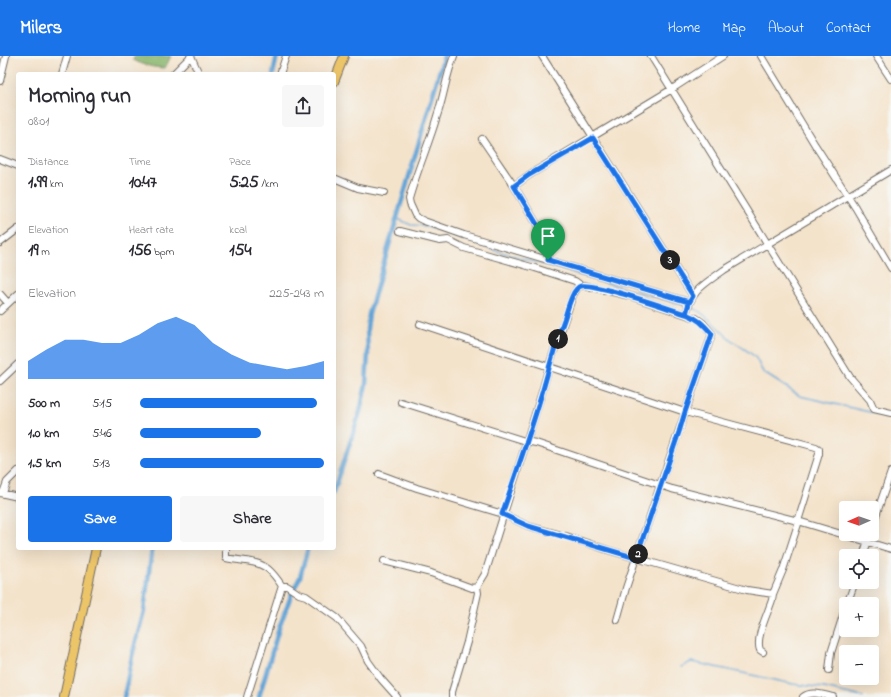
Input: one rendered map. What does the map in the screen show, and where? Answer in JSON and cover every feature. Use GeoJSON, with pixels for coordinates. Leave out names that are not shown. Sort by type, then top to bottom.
{"type":"FeatureCollection","features":[{"type":"Feature","properties":{"kind":"main road"},"geometry":{"type":"LineString","coordinates":[[336,77],[344,56]]}},
{"type":"Feature","properties":{"kind":"main road"},"geometry":{"type":"LineString","coordinates":[[64,697],[96,550]]}},
{"type":"Feature","properties":{"kind":"street"},"geometry":{"type":"LineString","coordinates":[[0,81],[6,56]]}},
{"type":"Feature","properties":{"kind":"street"},"geometry":{"type":"LineString","coordinates":[[63,72],[68,56]]}},
{"type":"Feature","properties":{"kind":"street"},"geometry":{"type":"LineString","coordinates":[[175,72],[191,56],[198,72]]}},
{"type":"Feature","properties":{"kind":"street"},"geometry":{"type":"LineString","coordinates":[[281,72],[286,56]]}},
{"type":"Feature","properties":{"kind":"street"},"geometry":{"type":"LineString","coordinates":[[454,56],[448,71],[436,121],[409,199],[410,204],[418,218],[464,235],[689,303]]}},
{"type":"Feature","properties":{"kind":"street"},"geometry":{"type":"LineString","coordinates":[[542,56],[693,296]]}},
{"type":"Feature","properties":{"kind":"street"},"geometry":{"type":"LineString","coordinates":[[651,56],[850,377],[870,400],[874,409],[891,413]]}},
{"type":"Feature","properties":{"kind":"street"},"geometry":{"type":"LineString","coordinates":[[514,186],[529,175],[593,138],[723,56]]}},
{"type":"Feature","properties":{"kind":"street"},"geometry":{"type":"LineString","coordinates":[[761,56],[891,268]]}},
{"type":"Feature","properties":{"kind":"street"},"geometry":{"type":"LineString","coordinates":[[876,56],[891,79]]}},
{"type":"Feature","properties":{"kind":"street"},"geometry":{"type":"LineString","coordinates":[[482,139],[514,186],[550,246],[548,260]]}},
{"type":"Feature","properties":{"kind":"street"},"geometry":{"type":"LineString","coordinates":[[0,159],[16,165]]}},
{"type":"Feature","properties":{"kind":"street"},"geometry":{"type":"LineString","coordinates":[[686,313],[689,303],[699,288],[724,270],[891,170]]}},
{"type":"Feature","properties":{"kind":"street"},"geometry":{"type":"LineString","coordinates":[[336,179],[358,188],[384,193]]}},
{"type":"Feature","properties":{"kind":"street"},"geometry":{"type":"LineString","coordinates":[[0,242],[16,230]]}},
{"type":"Feature","properties":{"kind":"street"},"geometry":{"type":"LineString","coordinates":[[400,231],[440,241],[448,240],[464,248],[575,281],[580,284],[580,286]]}},
{"type":"Feature","properties":{"kind":"street"},"geometry":{"type":"LineString","coordinates":[[452,697],[452,692],[467,642],[478,593],[477,587],[485,574],[502,514],[573,295],[578,287],[582,285],[622,294],[686,313],[703,323],[712,334],[636,558],[617,620]]}},
{"type":"Feature","properties":{"kind":"street"},"geometry":{"type":"LineString","coordinates":[[0,294],[8,303]]}},
{"type":"Feature","properties":{"kind":"street"},"geometry":{"type":"LineString","coordinates":[[0,311],[16,296]]}},
{"type":"Feature","properties":{"kind":"street"},"geometry":{"type":"LineString","coordinates":[[420,324],[685,412],[750,428],[819,449],[820,454],[783,570],[773,594],[759,638],[758,646],[763,652]]}},
{"type":"Feature","properties":{"kind":"street"},"geometry":{"type":"LineString","coordinates":[[0,381],[16,366]]}},
{"type":"Feature","properties":{"kind":"street"},"geometry":{"type":"LineString","coordinates":[[400,402],[536,443],[660,486],[798,521],[891,549]]}},
{"type":"Feature","properties":{"kind":"street"},"geometry":{"type":"LineString","coordinates":[[879,507],[891,472]]}},
{"type":"Feature","properties":{"kind":"street"},"geometry":{"type":"LineString","coordinates":[[16,473],[7,482],[2,493],[16,496]]}},
{"type":"Feature","properties":{"kind":"street"},"geometry":{"type":"LineString","coordinates":[[379,474],[417,488],[502,514],[528,526],[747,590],[773,594]]}},
{"type":"Feature","properties":{"kind":"street"},"geometry":{"type":"LineString","coordinates":[[865,549],[867,543]]}},
{"type":"Feature","properties":{"kind":"street"},"geometry":{"type":"LineString","coordinates":[[226,550],[226,558],[262,565],[269,570],[282,586],[294,590],[311,599],[337,618],[361,646],[368,661],[397,697]]}},
{"type":"Feature","properties":{"kind":"street"},"geometry":{"type":"LineString","coordinates":[[384,561],[431,573],[472,588],[477,587]]}},
{"type":"Feature","properties":{"kind":"street"},"geometry":{"type":"LineString","coordinates":[[246,697],[282,586]]}},
{"type":"Feature","properties":{"kind":"street"},"geometry":{"type":"LineString","coordinates":[[829,670],[831,653],[839,627]]}},
{"type":"Feature","properties":{"kind":"street"},"geometry":{"type":"LineString","coordinates":[[803,697],[809,694],[814,694],[833,697]]}},
{"type":"Feature","properties":{"kind":"green space"},"geometry":{"type":"Polygon","coordinates":[[[134,56],[171,56],[165,68],[153,67],[133,60],[134,56]]]}},
{"type":"Feature","properties":{"kind":"waterway"},"geometry":{"type":"LineString","coordinates":[[273,72],[277,56]]}},
{"type":"Feature","properties":{"kind":"waterway"},"geometry":{"type":"LineString","coordinates":[[336,486],[360,412],[366,384],[368,353],[367,329],[369,314],[444,56]]}},
{"type":"Feature","properties":{"kind":"waterway"},"geometry":{"type":"LineString","coordinates":[[396,218],[411,225],[428,226],[494,250],[686,306]]}},
{"type":"Feature","properties":{"kind":"waterway"},"geometry":{"type":"LineString","coordinates":[[690,307],[706,316],[729,338],[752,354],[764,373],[800,396],[891,417]]}},
{"type":"Feature","properties":{"kind":"waterway"},"geometry":{"type":"LineString","coordinates":[[124,697],[132,656],[144,611],[152,550]]}},
{"type":"Feature","properties":{"kind":"waterway"},"geometry":{"type":"LineString","coordinates":[[259,697],[279,628],[292,593],[300,577],[307,550]]}},
{"type":"Feature","properties":{"kind":"waterway"},"geometry":{"type":"LineString","coordinates":[[681,667],[691,662],[793,684],[824,688],[863,697]]}},
{"type":"Feature","properties":{"kind":"route"},"geometry":{"type":"LineString","coordinates":[[548,260],[551,249],[548,240],[514,186],[529,175],[593,138],[693,296],[689,302],[689,303],[686,314],[703,323],[712,334],[710,344],[685,412],[636,558],[566,536],[528,526],[502,514],[562,326],[573,295],[578,287],[582,285],[599,288],[630,296],[686,314],[689,302],[548,260]]}}]}
